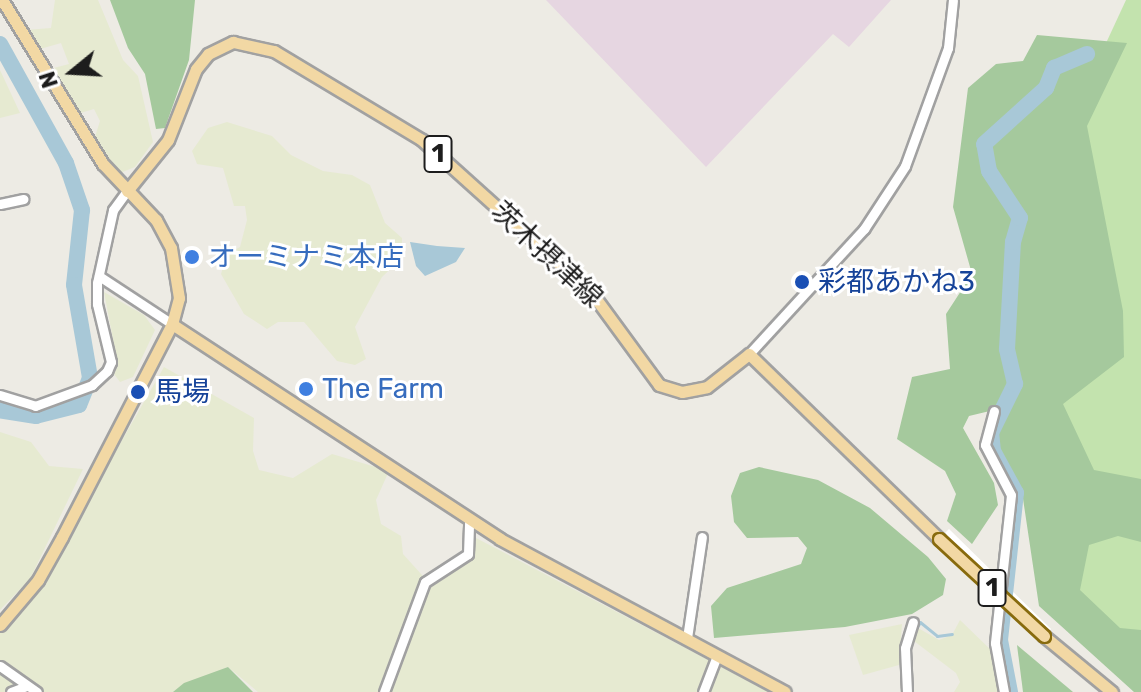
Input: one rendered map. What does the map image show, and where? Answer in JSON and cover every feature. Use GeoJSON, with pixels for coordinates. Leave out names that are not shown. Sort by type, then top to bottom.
{"type":"FeatureCollection","features":[{"type":"Feature","properties":{"kind":"main road"},"geometry":{"type":"LineString","coordinates":[[0,625],[38,580],[172,324],[178,275],[171,248],[156,220],[103,164],[2,0]]}},
{"type":"Feature","properties":{"kind":"main road","name":"茨木摂津線"},"geometry":{"type":"LineString","coordinates":[[127,191],[168,140],[196,69],[208,54],[233,42],[260,45],[422,140],[591,292],[659,385],[674,391],[697,391],[726,376],[749,354]]}},
{"type":"Feature","properties":{"kind":"main road"},"geometry":{"type":"LineString","coordinates":[[172,324],[469,519],[785,692]]}},
{"type":"Feature","properties":{"kind":"main road","name":"1"},"geometry":{"type":"LineString","coordinates":[[749,354],[939,539],[1044,636],[1112,692]]}},
{"type":"Feature","properties":{"kind":"street"},"geometry":{"type":"LineString","coordinates":[[749,354],[864,229],[905,166],[948,48],[953,0]]}},
{"type":"Feature","properties":{"kind":"street"},"geometry":{"type":"LineString","coordinates":[[0,395],[35,406],[92,385],[107,371],[111,362],[97,304],[99,276],[113,210],[127,191]]}},
{"type":"Feature","properties":{"kind":"street"},"geometry":{"type":"LineString","coordinates":[[0,204],[23,199]]}},
{"type":"Feature","properties":{"kind":"street"},"geometry":{"type":"LineString","coordinates":[[99,276],[172,324]]}},
{"type":"Feature","properties":{"kind":"street"},"geometry":{"type":"LineString","coordinates":[[994,411],[985,445],[1011,495],[995,646],[1004,692]]}},
{"type":"Feature","properties":{"kind":"street"},"geometry":{"type":"LineString","coordinates":[[384,692],[425,582],[468,554],[469,519]]}},
{"type":"Feature","properties":{"kind":"street"},"geometry":{"type":"LineString","coordinates":[[687,638],[702,537]]}},
{"type":"Feature","properties":{"kind":"street"},"geometry":{"type":"LineString","coordinates":[[907,692],[905,648],[913,622]]}},
{"type":"Feature","properties":{"kind":"street"},"geometry":{"type":"LineString","coordinates":[[703,692],[717,656]]}},
{"type":"Feature","properties":{"kind":"street"},"geometry":{"type":"LineString","coordinates":[[0,666],[37,692]]}},
{"type":"Feature","properties":{"kind":"street"},"geometry":{"type":"LineString","coordinates":[[11,692],[27,686]]}},
{"type":"Feature","properties":{"kind":"shaded area"},"geometry":{"type":"Polygon","coordinates":[[[546,0],[891,0],[849,47],[833,34],[706,167],[546,0]]]}},
{"type":"Feature","properties":{"kind":"green space"},"geometry":{"type":"Polygon","coordinates":[[[55,0],[98,0],[123,60],[138,76],[153,142],[135,167],[120,173],[94,140],[100,121],[94,109],[77,114],[50,69],[69,64],[61,43],[40,49],[26,30],[51,28],[55,0]]]}},
{"type":"Feature","properties":{"kind":"green space"},"geometry":{"type":"Polygon","coordinates":[[[110,0],[195,0],[189,60],[165,128],[156,129],[145,74],[128,48],[110,0]]]}},
{"type":"Feature","properties":{"kind":"green space"},"geometry":{"type":"Polygon","coordinates":[[[1126,0],[1141,0],[1141,648],[1073,618],[1051,214],[1107,41],[1126,0]]]}},
{"type":"Feature","properties":{"kind":"green space"},"geometry":{"type":"Polygon","coordinates":[[[1037,35],[1127,43],[1087,126],[1123,311],[1124,357],[1063,404],[1094,470],[1141,479],[1141,542],[1118,536],[1089,545],[1080,590],[1120,628],[1141,630],[1141,692],[1134,692],[1039,606],[1022,492],[997,451],[994,410],[969,416],[963,428],[994,483],[998,505],[972,544],[947,521],[956,494],[945,471],[897,439],[912,377],[950,369],[946,314],[972,274],[953,207],[968,88],[996,64],[1023,61],[1037,35]]]}},
{"type":"Feature","properties":{"kind":"green space"},"geometry":{"type":"Polygon","coordinates":[[[0,70],[20,113],[0,118],[0,70]]]}},
{"type":"Feature","properties":{"kind":"green space"},"geometry":{"type":"Polygon","coordinates":[[[227,122],[272,136],[291,155],[323,171],[352,175],[370,185],[385,223],[402,238],[402,258],[382,277],[355,327],[366,359],[355,365],[337,361],[304,322],[278,322],[267,329],[244,314],[221,274],[227,254],[240,247],[247,220],[245,206],[234,206],[223,168],[197,164],[192,151],[208,128],[227,122]]]}},
{"type":"Feature","properties":{"kind":"green space"},"geometry":{"type":"Polygon","coordinates":[[[104,292],[144,315],[155,330],[133,377],[120,382],[114,374],[118,366],[104,292]]]}},
{"type":"Feature","properties":{"kind":"green space"},"geometry":{"type":"Polygon","coordinates":[[[164,367],[254,418],[253,451],[259,470],[293,478],[332,454],[389,471],[376,500],[381,524],[401,536],[403,554],[431,585],[473,556],[476,538],[769,692],[258,692],[228,667],[173,692],[0,692],[0,632],[31,599],[164,367]]]}},
{"type":"Feature","properties":{"kind":"green space"},"geometry":{"type":"Polygon","coordinates":[[[0,432],[31,442],[49,466],[83,469],[30,579],[0,610],[0,432]]]}},
{"type":"Feature","properties":{"kind":"green space"},"geometry":{"type":"Polygon","coordinates":[[[759,467],[818,480],[870,508],[928,557],[946,579],[943,595],[912,614],[845,627],[714,638],[711,606],[727,588],[801,564],[807,548],[798,537],[747,538],[734,522],[731,496],[740,473],[759,467]]]}},
{"type":"Feature","properties":{"kind":"green space"},"geometry":{"type":"Polygon","coordinates":[[[960,620],[991,650],[999,692],[954,692],[960,682],[956,673],[914,641],[918,628],[939,640],[952,635],[960,620]]]}},
{"type":"Feature","properties":{"kind":"green space"},"geometry":{"type":"Polygon","coordinates":[[[902,624],[899,665],[863,675],[849,635],[902,624]]]}},
{"type":"Feature","properties":{"kind":"green space"},"geometry":{"type":"Polygon","coordinates":[[[1017,645],[1073,692],[1023,692],[1017,645]]]}},
{"type":"Feature","properties":{"kind":"green space"},"geometry":{"type":"Polygon","coordinates":[[[228,667],[253,692],[173,692],[184,683],[228,667]]]}},
{"type":"Feature","properties":{"kind":"water"},"geometry":{"type":"Polygon","coordinates":[[[410,242],[465,248],[456,262],[425,276],[416,266],[410,242]]]}},
{"type":"Feature","properties":{"kind":"pier"},"geometry":{"type":"Polygon","coordinates":[[[949,529],[1051,629],[1041,641],[933,545],[949,529]]]}},
{"type":"Feature","properties":{"kind":"waterway"},"geometry":{"type":"LineString","coordinates":[[0,44],[66,163],[82,210],[74,285],[90,378],[79,405],[36,416],[0,410]]}},
{"type":"Feature","properties":{"kind":"waterway"},"geometry":{"type":"LineString","coordinates":[[1010,692],[1000,640],[1016,493],[993,451],[991,433],[1015,384],[1007,349],[1013,242],[1020,218],[989,171],[984,144],[1046,88],[1054,68],[1087,54]]}},
{"type":"Feature","properties":{"kind":"waterway"},"geometry":{"type":"LineString","coordinates":[[1004,522],[1006,494]]}},
{"type":"Feature","properties":{"kind":"waterway"},"geometry":{"type":"LineString","coordinates":[[996,585],[999,565]]}},
{"type":"Feature","properties":{"kind":"waterway"},"geometry":{"type":"LineString","coordinates":[[994,613],[995,597]]}},
{"type":"Feature","properties":{"kind":"waterway"},"geometry":{"type":"LineString","coordinates":[[915,630],[920,622],[937,636],[952,634]]}},
{"type":"Feature","properties":{"kind":"waterway"},"geometry":{"type":"LineString","coordinates":[[992,649],[997,677]]}},
{"type":"Feature","properties":{"kind":"waterway"},"geometry":{"type":"LineString","coordinates":[[909,680],[910,692]]}},
{"type":"Feature","properties":{"kind":"place","name":"オーミナミ本店"},"geometry":{"type":"Point","coordinates":[192,257]}},
{"type":"Feature","properties":{"kind":"place","name":"彩都あかね3"},"geometry":{"type":"Point","coordinates":[802,282]}},
{"type":"Feature","properties":{"kind":"place","name":"The Farm"},"geometry":{"type":"Point","coordinates":[306,389]}},
{"type":"Feature","properties":{"kind":"place","name":"馬場"},"geometry":{"type":"Point","coordinates":[138,392]}}]}
